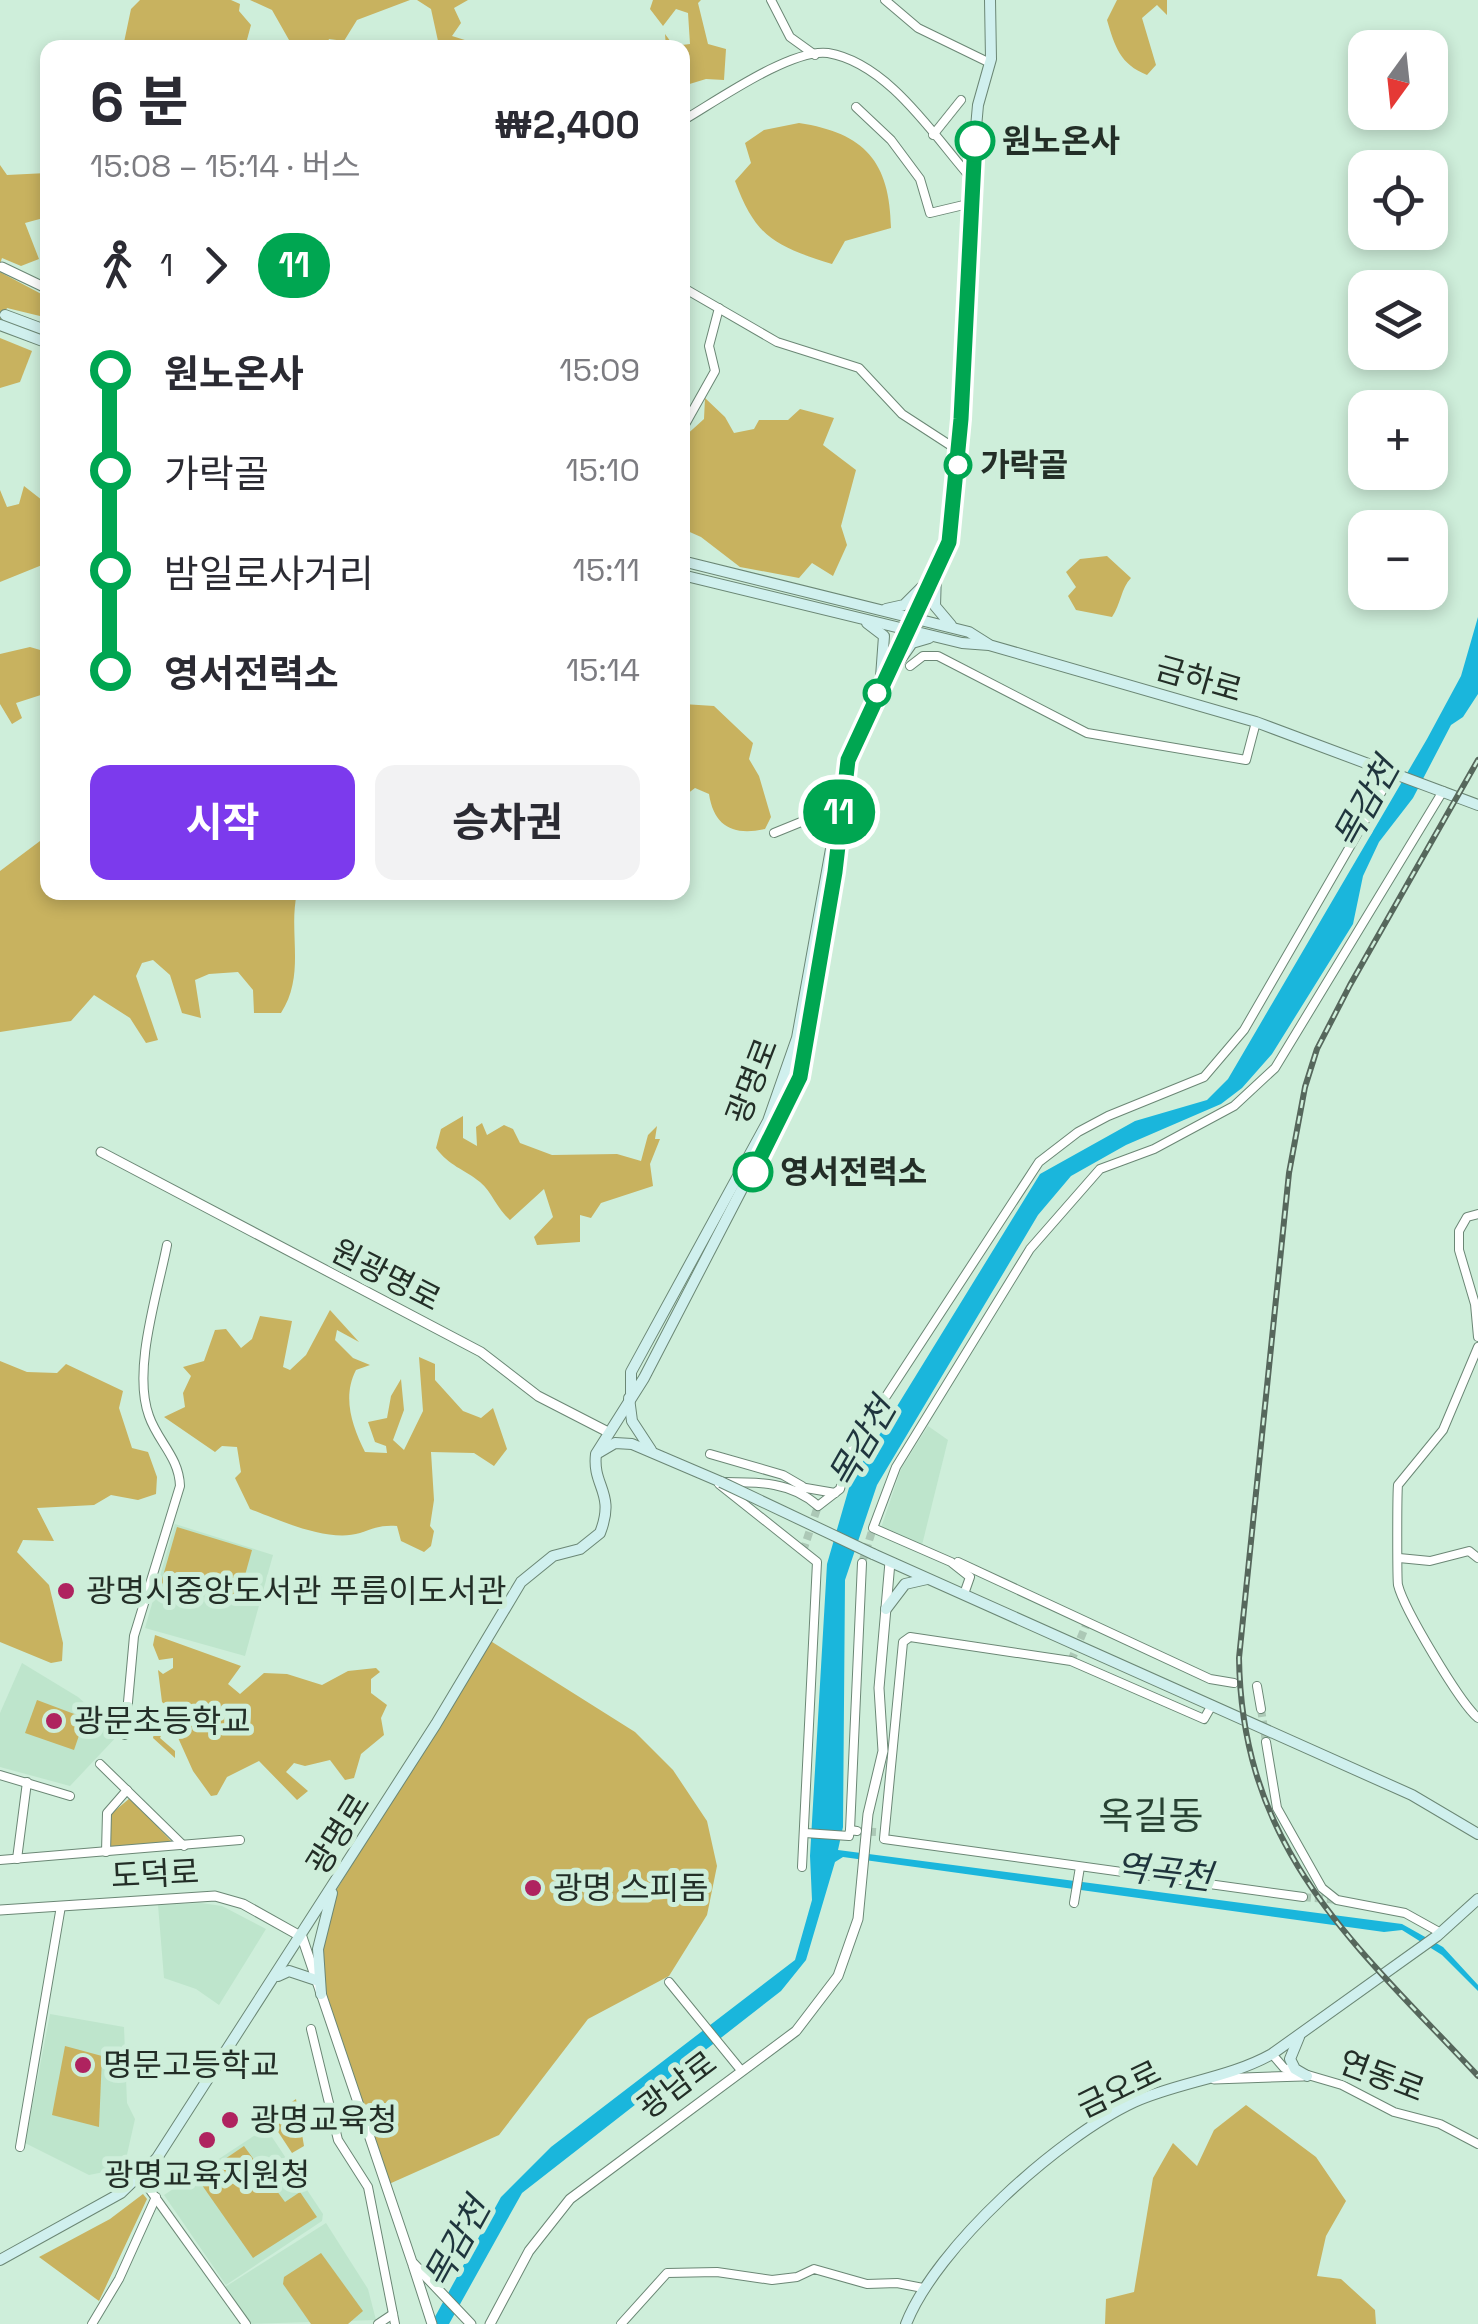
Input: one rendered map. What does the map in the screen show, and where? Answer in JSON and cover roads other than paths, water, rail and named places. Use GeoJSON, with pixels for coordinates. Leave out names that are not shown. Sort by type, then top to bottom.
{"type":"FeatureCollection","features":[{"type":"Feature","properties":{"kind":"main road","name":"광명로"},"geometry":{"type":"LineString","coordinates":[[0,2260],[107,2201],[140,2176],[173,2138],[521,1582],[553,1556],[580,1549],[600,1532],[608,1495],[595,1464],[596,1454],[652,1363],[800,1077],[835,872],[838,820],[848,760],[936,572],[952,525],[978,105],[990,63],[990,0]]}},
{"type":"Feature","properties":{"kind":"main road"},"geometry":{"type":"LineString","coordinates":[[2,320],[40,330]]}},
{"type":"Feature","properties":{"kind":"main road"},"geometry":{"type":"LineString","coordinates":[[2,320],[40,342]]}},
{"type":"Feature","properties":{"kind":"main road","name":"금하로"},"geometry":{"type":"LineString","coordinates":[[690,564],[875,610],[939,638],[989,645],[1256,722],[1443,792]]}},
{"type":"Feature","properties":{"kind":"main road"},"geometry":{"type":"LineString","coordinates":[[875,610],[904,605],[936,572]]}},
{"type":"Feature","properties":{"kind":"main road"},"geometry":{"type":"LineString","coordinates":[[936,572],[937,613],[956,629]]}},
{"type":"Feature","properties":{"kind":"main road","name":"금하로"},"geometry":{"type":"LineString","coordinates":[[690,579],[858,618],[956,629],[989,645]]}},
{"type":"Feature","properties":{"kind":"main road"},"geometry":{"type":"LineString","coordinates":[[858,618],[884,636],[879,688]]}},
{"type":"Feature","properties":{"kind":"main road"},"geometry":{"type":"LineString","coordinates":[[879,688],[912,643],[939,638]]}},
{"type":"Feature","properties":{"kind":"main road"},"geometry":{"type":"LineString","coordinates":[[1443,792],[1478,806]]}},
{"type":"Feature","properties":{"kind":"main road"},"geometry":{"type":"LineString","coordinates":[[630,1394],[632,1422],[647,1449]]}},
{"type":"Feature","properties":{"kind":"main road","name":"원광명로"},"geometry":{"type":"LineString","coordinates":[[608,1432],[1412,1795],[1478,1834]]}},
{"type":"Feature","properties":{"kind":"main road"},"geometry":{"type":"LineString","coordinates":[[596,1454],[615,1443],[647,1449]]}},
{"type":"Feature","properties":{"kind":"main road"},"geometry":{"type":"LineString","coordinates":[[886,1609],[905,1584],[931,1579]]}},
{"type":"Feature","properties":{"kind":"main road"},"geometry":{"type":"LineString","coordinates":[[321,1994],[318,1950],[332,1908],[332,1889]]}},
{"type":"Feature","properties":{"kind":"main road"},"geometry":{"type":"LineString","coordinates":[[1439,1934],[1478,1899]]}},
{"type":"Feature","properties":{"kind":"main road","name":"금오로"},"geometry":{"type":"LineString","coordinates":[[906,2324],[924,2288],[968,2234],[1068,2144],[1131,2104],[1247,2067],[1272,2054],[1439,1934]]}},
{"type":"Feature","properties":{"kind":"main road"},"geometry":{"type":"LineString","coordinates":[[273,1980],[290,1972],[316,1980]]}},
{"type":"Feature","properties":{"kind":"main road"},"geometry":{"type":"LineString","coordinates":[[1300,2036],[1290,2059],[1295,2069],[1307,2076]]}},
{"type":"Feature","properties":{"kind":"street"},"geometry":{"type":"LineString","coordinates":[[771,0],[790,38],[815,55]]}},
{"type":"Feature","properties":{"kind":"street"},"geometry":{"type":"LineString","coordinates":[[885,0],[918,28],[990,63]]}},
{"type":"Feature","properties":{"kind":"street"},"geometry":{"type":"LineString","coordinates":[[690,117],[787,62],[825,52],[860,65],[889,88],[973,179]]}},
{"type":"Feature","properties":{"kind":"street"},"geometry":{"type":"LineString","coordinates":[[933,135],[962,100]]}},
{"type":"Feature","properties":{"kind":"street"},"geometry":{"type":"LineString","coordinates":[[856,106],[891,140],[920,179],[930,213],[972,204]]}},
{"type":"Feature","properties":{"kind":"street"},"geometry":{"type":"LineString","coordinates":[[2,267],[40,285]]}},
{"type":"Feature","properties":{"kind":"street"},"geometry":{"type":"LineString","coordinates":[[690,292],[778,342],[859,368],[902,414],[959,452]]}},
{"type":"Feature","properties":{"kind":"street"},"geometry":{"type":"LineString","coordinates":[[690,415],[715,370],[709,346],[719,308]]}},
{"type":"Feature","properties":{"kind":"street"},"geometry":{"type":"LineString","coordinates":[[910,666],[923,656],[938,656],[1066,725],[1135,743],[1246,760],[1256,722]]}},
{"type":"Feature","properties":{"kind":"street"},"geometry":{"type":"LineString","coordinates":[[710,1454],[783,1476],[818,1506],[835,1493],[852,1450],[882,1400],[1022,1182],[1039,1162],[1078,1132],[1204,1078],[1244,1030],[1393,772]]}},
{"type":"Feature","properties":{"kind":"street"},"geometry":{"type":"LineString","coordinates":[[1234,1683],[1210,1679],[873,1528],[896,1466],[1030,1249],[1100,1169],[1154,1148],[1234,1106],[1275,1068],[1443,792]]}},
{"type":"Feature","properties":{"kind":"street"},"geometry":{"type":"LineString","coordinates":[[774,834],[806,820],[838,820]]}},
{"type":"Feature","properties":{"kind":"street","name":"원광명로"},"geometry":{"type":"LineString","coordinates":[[101,1152],[481,1352],[538,1396],[608,1432]]}},
{"type":"Feature","properties":{"kind":"street"},"geometry":{"type":"LineString","coordinates":[[1478,1214],[1467,1217],[1460,1232],[1459,1250],[1475,1304],[1478,1337]]}},
{"type":"Feature","properties":{"kind":"street"},"geometry":{"type":"LineString","coordinates":[[125,1735],[134,1636],[180,1486],[179,1467],[149,1418],[142,1383],[168,1245]]}},
{"type":"Feature","properties":{"kind":"street"},"geometry":{"type":"LineString","coordinates":[[1478,1347],[1443,1430],[1398,1485],[1401,1595],[1478,1718]]}},
{"type":"Feature","properties":{"kind":"street"},"geometry":{"type":"LineString","coordinates":[[715,1480],[763,1482],[835,1493]]}},
{"type":"Feature","properties":{"kind":"street"},"geometry":{"type":"LineString","coordinates":[[715,1480],[816,1562],[802,1867]]}},
{"type":"Feature","properties":{"kind":"street"},"geometry":{"type":"LineString","coordinates":[[1399,1558],[1430,1561],[1469,1551],[1478,1558]]}},
{"type":"Feature","properties":{"kind":"street"},"geometry":{"type":"LineString","coordinates":[[940,1557],[970,1577],[999,1583]]}},
{"type":"Feature","properties":{"kind":"street"},"geometry":{"type":"LineString","coordinates":[[886,1609],[890,1562]]}},
{"type":"Feature","properties":{"kind":"street"},"geometry":{"type":"LineString","coordinates":[[805,1832],[852,1832],[862,1564]]}},
{"type":"Feature","properties":{"kind":"street"},"geometry":{"type":"LineString","coordinates":[[964,1594],[970,1577]]}},
{"type":"Feature","properties":{"kind":"street","name":"광남로"},"geometry":{"type":"LineString","coordinates":[[490,2324],[530,2251],[570,2199],[796,2030],[833,1986],[853,1940],[865,1842],[883,1750],[879,1688],[886,1609]]}},
{"type":"Feature","properties":{"kind":"street"},"geometry":{"type":"LineString","coordinates":[[1212,1706],[1204,1718],[1071,1661],[910,1637],[903,1642],[880,1833],[884,1839],[1303,1897]]}},
{"type":"Feature","properties":{"kind":"street"},"geometry":{"type":"LineString","coordinates":[[1257,1686],[1260,1709]]}},
{"type":"Feature","properties":{"kind":"street"},"geometry":{"type":"LineString","coordinates":[[1266,1742],[1277,1808],[1322,1888],[1336,1900],[1405,1913],[1439,1934]]}},
{"type":"Feature","properties":{"kind":"street"},"geometry":{"type":"LineString","coordinates":[[100,1764],[184,1846]]}},
{"type":"Feature","properties":{"kind":"street"},"geometry":{"type":"LineString","coordinates":[[0,1775],[70,1796]]}},
{"type":"Feature","properties":{"kind":"street"},"geometry":{"type":"LineString","coordinates":[[17,1859],[27,1782]]}},
{"type":"Feature","properties":{"kind":"street"},"geometry":{"type":"LineString","coordinates":[[106,1852],[107,1813],[127,1790]]}},
{"type":"Feature","properties":{"kind":"street"},"geometry":{"type":"LineString","coordinates":[[0,1860],[240,1840]]}},
{"type":"Feature","properties":{"kind":"street"},"geometry":{"type":"LineString","coordinates":[[1074,1903],[1080,1867]]}},
{"type":"Feature","properties":{"kind":"street","name":"도덕로"},"geometry":{"type":"LineString","coordinates":[[0,1910],[215,1896],[244,1904],[302,1937]]}},
{"type":"Feature","properties":{"kind":"street"},"geometry":{"type":"LineString","coordinates":[[20,2147],[62,1906]]}},
{"type":"Feature","properties":{"kind":"street"},"geometry":{"type":"LineString","coordinates":[[302,1937],[432,2324]]}},
{"type":"Feature","properties":{"kind":"street"},"geometry":{"type":"LineString","coordinates":[[669,1982],[740,2070]]}},
{"type":"Feature","properties":{"kind":"street"},"geometry":{"type":"LineString","coordinates":[[311,2029],[338,2140],[368,2187],[394,2319],[378,2324]]}},
{"type":"Feature","properties":{"kind":"street","name":"연동로"},"geometry":{"type":"LineString","coordinates":[[1272,2054],[1284,2068],[1342,2085],[1394,2112],[1440,2124],[1478,2144]]}},
{"type":"Feature","properties":{"kind":"street"},"geometry":{"type":"LineString","coordinates":[[1201,2080],[1307,2076]]}},
{"type":"Feature","properties":{"kind":"street"},"geometry":{"type":"LineString","coordinates":[[140,2176],[246,2324]]}},
{"type":"Feature","properties":{"kind":"street"},"geometry":{"type":"LineString","coordinates":[[92,2324],[119,2279],[156,2197]]}},
{"type":"Feature","properties":{"kind":"street"},"geometry":{"type":"LineString","coordinates":[[412,2262],[469,2322]]}},
{"type":"Feature","properties":{"kind":"street"},"geometry":{"type":"LineString","coordinates":[[621,2324],[668,2273],[717,2272],[772,2280],[814,2269],[867,2284],[897,2282],[924,2288]]}},
{"type":"Feature","properties":{"kind":"street"},"geometry":{"type":"LineString","coordinates":[[498,2308],[498,2324]]}},
{"type":"Feature","properties":{"kind":"water","name":"목감천"},"geometry":{"type":"Polygon","coordinates":[[[1478,617],[1478,694],[1463,717],[1451,725],[1413,798],[1379,842],[1363,876],[1353,924],[1272,1054],[1242,1088],[1221,1104],[1126,1145],[1071,1176],[1038,1215],[877,1485],[845,1580],[843,1827],[838,1850],[1402,1924],[1443,1947],[1478,1985],[1478,1991],[1442,1955],[1402,1930],[1384,1932],[843,1857],[835,1862],[806,1960],[781,1991],[522,2193],[449,2324],[431,2324],[501,2197],[551,2147],[795,1960],[812,1900],[810,1856],[827,1564],[851,1481],[1040,1174],[1135,1121],[1207,1100],[1228,1079],[1427,739],[1461,676],[1478,617]]]}},
{"type":"Feature","properties":{"kind":"tunnel"},"geometry":{"type":"LineString","coordinates":[[803,1551],[818,1506]]}},
{"type":"Feature","properties":{"kind":"tunnel"},"geometry":{"type":"LineString","coordinates":[[862,1563],[873,1528]]}},
{"type":"Feature","properties":{"kind":"tunnel"},"geometry":{"type":"LineString","coordinates":[[1071,1661],[1087,1623]]}},
{"type":"Feature","properties":{"kind":"tunnel"},"geometry":{"type":"LineString","coordinates":[[1261,1709],[1266,1742]]}},
{"type":"Feature","properties":{"kind":"tunnel"},"geometry":{"type":"LineString","coordinates":[[857,1831],[876,1832]]}},
{"type":"Feature","properties":{"kind":"tunnel"},"geometry":{"type":"LineString","coordinates":[[1303,1897],[1337,1900]]}},
{"type":"Feature","properties":{"kind":"railway"},"geometry":{"type":"LineString","coordinates":[[1478,760],[1350,985],[1317,1049],[1305,1087],[1289,1173],[1239,1658],[1245,1726],[1260,1787],[1284,1841],[1349,1937],[1478,2076]]}},
{"type":"Feature","properties":{"kind":"place","name":"원노온사"},"geometry":{"type":"Point","coordinates":[975,141]}},
{"type":"Feature","properties":{"kind":"place","name":"가락골"},"geometry":{"type":"Point","coordinates":[958,465]}},
{"type":"Feature","properties":{"kind":"place","name":"영서전력소"},"geometry":{"type":"Point","coordinates":[753,1172]}},
{"type":"Feature","properties":{"kind":"place","name":"광명시중앙도서관 푸름이도서관"},"geometry":{"type":"Point","coordinates":[66,1591]}},
{"type":"Feature","properties":{"kind":"place","name":"광문초등학교"},"geometry":{"type":"Point","coordinates":[54,1721]}},
{"type":"Feature","properties":{"kind":"place","name":"광명 스피돔"},"geometry":{"type":"Point","coordinates":[533,1888]}},
{"type":"Feature","properties":{"kind":"place","name":"명문고등학교"},"geometry":{"type":"Point","coordinates":[83,2065]}},
{"type":"Feature","properties":{"kind":"place","name":"광명교육청"},"geometry":{"type":"Point","coordinates":[230,2120]}},
{"type":"Feature","properties":{"kind":"place","name":"광명교육지원청"},"geometry":{"type":"Point","coordinates":[207,2140]}},
{"type":"Feature","properties":{"kind":"district","name":"옥길동"},"geometry":{"type":"Point","coordinates":[1151,1816]}},
{"type":"Feature","properties":{"kind":"water label","name":"역곡천"},"geometry":{"type":"Point","coordinates":[1164,1872]}}]}
